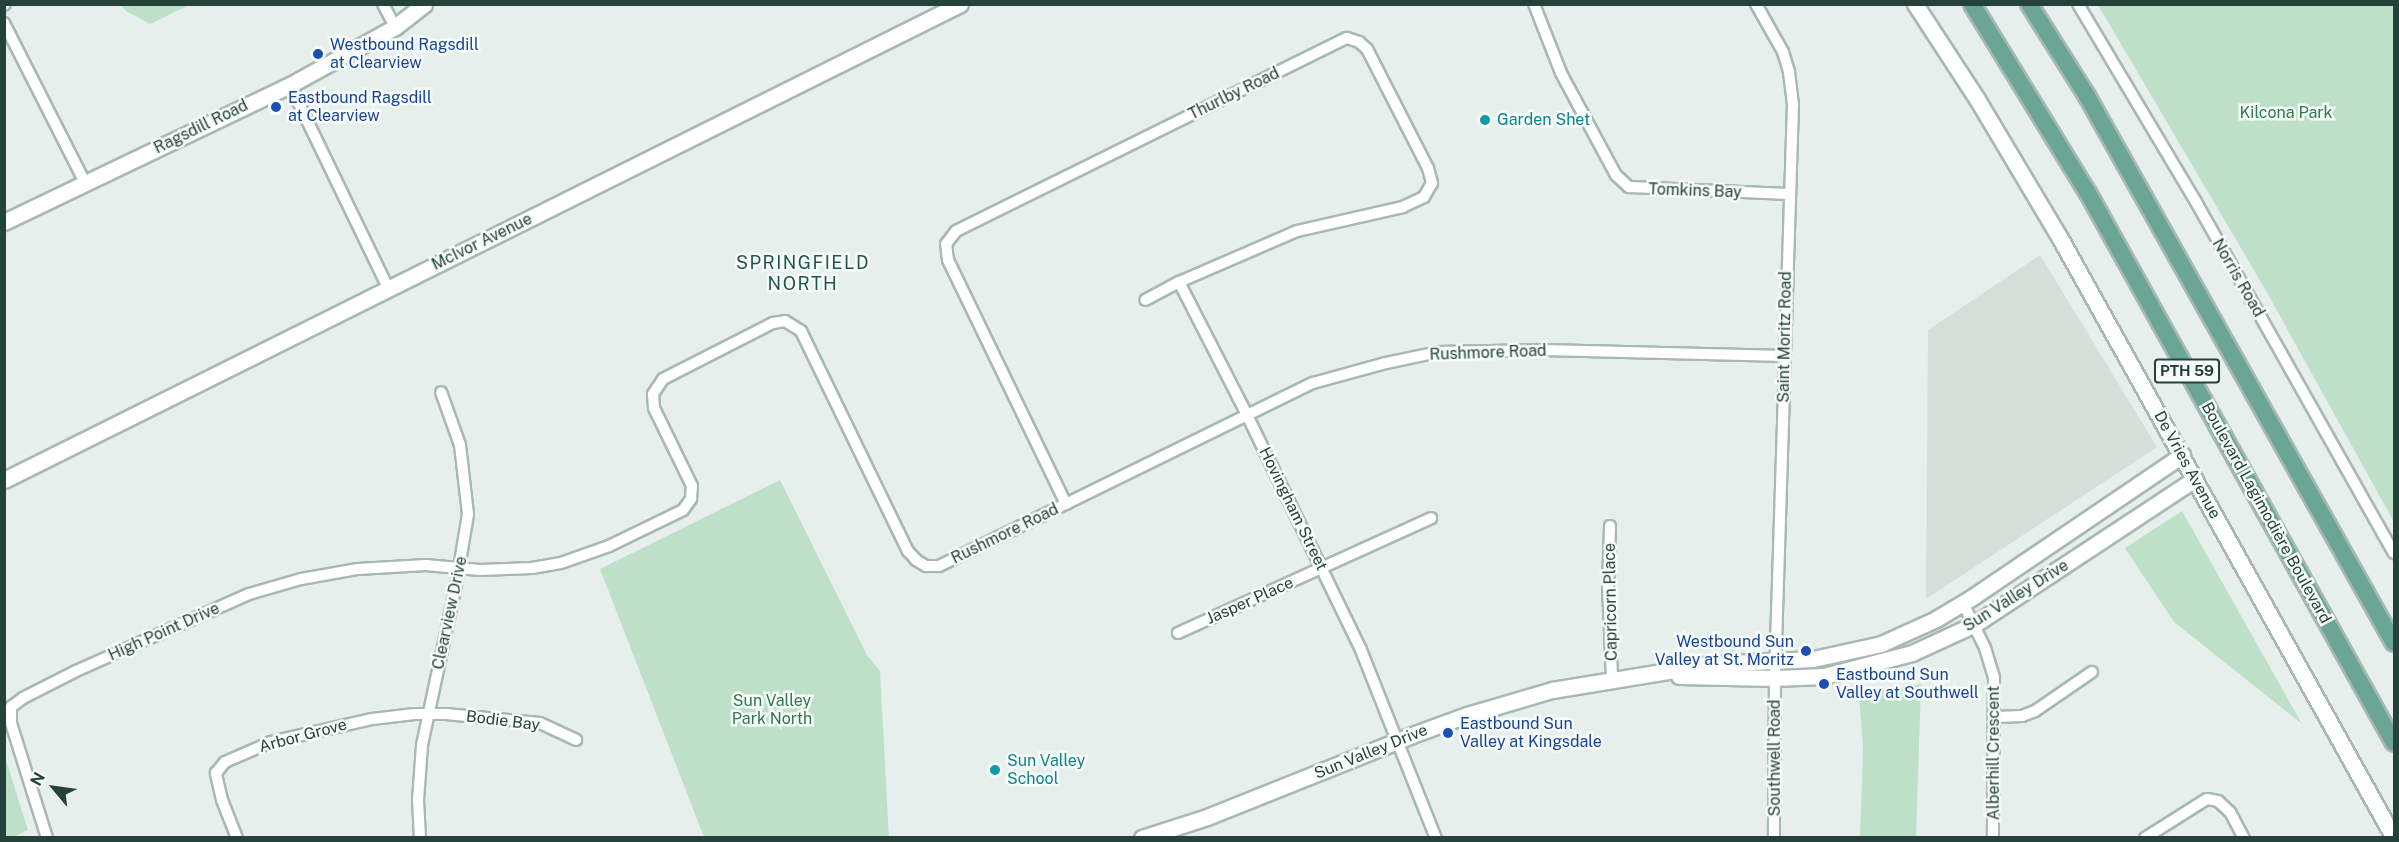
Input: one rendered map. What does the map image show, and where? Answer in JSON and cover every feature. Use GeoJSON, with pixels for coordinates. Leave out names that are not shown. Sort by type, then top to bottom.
{"type":"FeatureCollection","features":[{"type":"Feature","properties":{"kind":"main road","name":"Boulevard Lagimodière Boulevard"},"geometry":{"type":"LineString","coordinates":[[1972,4],[2088,193],[2394,743]]}},
{"type":"Feature","properties":{"kind":"main road","name":"PTH 59"},"geometry":{"type":"LineString","coordinates":[[2029,4],[2098,115],[2394,644]]}},
{"type":"Feature","properties":{"kind":"street"},"geometry":{"type":"LineString","coordinates":[[383,4],[394,27]]}},
{"type":"Feature","properties":{"kind":"street","name":"Ragsdill Road"},"geometry":{"type":"LineString","coordinates":[[4,222],[290,85],[394,27],[424,4]]}},
{"type":"Feature","properties":{"kind":"street","name":"McIvor Avenue"},"geometry":{"type":"LineString","coordinates":[[4,480],[960,4]]}},
{"type":"Feature","properties":{"kind":"street","name":"Tomkins Bay"},"geometry":{"type":"LineString","coordinates":[[1534,4],[1561,73],[1616,175],[1629,187],[1789,194]]}},
{"type":"Feature","properties":{"kind":"street","name":"Saint Moritz Road"},"geometry":{"type":"LineString","coordinates":[[1756,4],[1774,34],[1789,72],[1793,104],[1775,678]]}},
{"type":"Feature","properties":{"kind":"street","name":"De Vries Avenue"},"geometry":{"type":"LineString","coordinates":[[1915,4],[1977,99],[2055,230],[2394,837]]}},
{"type":"Feature","properties":{"kind":"street","name":"Norris Road"},"geometry":{"type":"LineString","coordinates":[[2078,4],[2196,202],[2394,554]]}},
{"type":"Feature","properties":{"kind":"street"},"geometry":{"type":"LineString","coordinates":[[4,23],[85,183]]}},
{"type":"Feature","properties":{"kind":"street","name":"Thurlby Road"},"geometry":{"type":"LineString","coordinates":[[1066,504],[948,260],[946,244],[956,231],[1347,38],[1359,42],[1367,49],[1428,168],[1432,183],[1424,197],[1403,207],[1297,231],[1179,282],[1145,300]]}},
{"type":"Feature","properties":{"kind":"street"},"geometry":{"type":"LineString","coordinates":[[290,85],[388,288]]}},
{"type":"Feature","properties":{"kind":"street","name":"Hovingham Street"},"geometry":{"type":"LineString","coordinates":[[1179,282],[1247,415],[1361,650],[1436,837]]}},
{"type":"Feature","properties":{"kind":"street","name":"Rushmore Road"},"geometry":{"type":"LineString","coordinates":[[459,567],[511,568],[561,563],[609,546],[683,510],[691,500],[692,486],[654,408],[653,394],[663,379],[773,323],[785,321],[801,331],[908,551],[926,566],[939,567],[1313,383],[1438,352],[1544,350],[1785,356]]}},
{"type":"Feature","properties":{"kind":"street","name":"Clearview Drive"},"geometry":{"type":"LineString","coordinates":[[420,837],[418,800],[422,745],[466,537],[467,490],[460,445],[441,392]]}},
{"type":"Feature","properties":{"kind":"street","name":"Sun Valley Drive"},"geometry":{"type":"LineString","coordinates":[[1640,676],[1711,664],[1776,661],[1846,653],[1881,644],[1936,619],[1963,603],[2182,455]]}},
{"type":"Feature","properties":{"kind":"street","name":"Sun Valley Drive"},"geometry":{"type":"LineString","coordinates":[[1142,837],[1207,817],[1398,740],[1467,715],[1541,693],[1612,678],[1640,676],[1775,678],[1824,676],[1912,653],[1975,624],[2195,479]]}},
{"type":"Feature","properties":{"kind":"street","name":"Jasper Place"},"geometry":{"type":"LineString","coordinates":[[1178,633],[1431,518]]}},
{"type":"Feature","properties":{"kind":"street","name":"Capricorn Place"},"geometry":{"type":"LineString","coordinates":[[1610,526],[1608,586],[1612,678]]}},
{"type":"Feature","properties":{"kind":"street","name":"High Point Drive"},"geometry":{"type":"LineString","coordinates":[[47,837],[11,723],[11,707],[23,698],[76,670],[249,594],[301,579],[358,569],[426,565],[459,567]]}},
{"type":"Feature","properties":{"kind":"street","name":"Alberhill Crescent"},"geometry":{"type":"LineString","coordinates":[[1963,603],[1975,624],[1994,677],[1996,717],[1993,837]]}},
{"type":"Feature","properties":{"kind":"street"},"geometry":{"type":"LineString","coordinates":[[1996,717],[2022,716],[2035,711],[2092,672]]}},
{"type":"Feature","properties":{"kind":"street","name":"Southwell Road"},"geometry":{"type":"LineString","coordinates":[[1774,837],[1775,678]]}},
{"type":"Feature","properties":{"kind":"street","name":"Bodie Bay"},"geometry":{"type":"LineString","coordinates":[[428,714],[540,723],[576,740]]}},
{"type":"Feature","properties":{"kind":"street","name":"Arbor Grove"},"geometry":{"type":"LineString","coordinates":[[237,837],[218,787],[216,773],[225,762],[271,742],[372,719],[428,714]]}},
{"type":"Feature","properties":{"kind":"street"},"geometry":{"type":"LineString","coordinates":[[2145,837],[2207,799],[2218,801],[2230,812],[2244,837]]}},
{"type":"Feature","properties":{"kind":"shaded area"},"geometry":{"type":"Polygon","coordinates":[[[2040,255],[2157,447],[1926,599],[1928,330],[2040,255]]]}},
{"type":"Feature","properties":{"kind":"green space"},"geometry":{"type":"Polygon","coordinates":[[[121,5],[189,5],[150,24],[126,11],[121,5]]]}},
{"type":"Feature","properties":{"kind":"green space","name":"Kilcona Park"},"geometry":{"type":"Polygon","coordinates":[[[2098,5],[2394,5],[2394,522],[2265,289],[2098,5]]]}},
{"type":"Feature","properties":{"kind":"green space","name":"Sun Valley Park North"},"geometry":{"type":"Polygon","coordinates":[[[780,480],[867,655],[880,671],[889,837],[704,837],[600,569],[780,480]]]}},
{"type":"Feature","properties":{"kind":"green space"},"geometry":{"type":"Polygon","coordinates":[[[2182,511],[2302,724],[2174,622],[2125,548],[2182,511]]]}},
{"type":"Feature","properties":{"kind":"green space"},"geometry":{"type":"Polygon","coordinates":[[[1921,684],[1916,837],[1860,837],[1863,749],[1859,694],[1921,684]]]}},
{"type":"Feature","properties":{"kind":"green space"},"geometry":{"type":"Polygon","coordinates":[[[4,754],[28,830],[13,837],[5,837],[4,754]]]}},
{"type":"Feature","properties":{"kind":"place","name":"Westbound Ragsdill at Clearview"},"geometry":{"type":"Point","coordinates":[318,54]}},
{"type":"Feature","properties":{"kind":"place","name":"Eastbound Ragsdill at Clearview"},"geometry":{"type":"Point","coordinates":[276,107]}},
{"type":"Feature","properties":{"kind":"place","name":"Garden Shet"},"geometry":{"type":"Point","coordinates":[1485,120]}},
{"type":"Feature","properties":{"kind":"place","name":"Westbound Sun Valley at St. Moritz"},"geometry":{"type":"Point","coordinates":[1806,651]}},
{"type":"Feature","properties":{"kind":"place","name":"Eastbound Sun Valley at Southwell"},"geometry":{"type":"Point","coordinates":[1824,684]}},
{"type":"Feature","properties":{"kind":"place","name":"Eastbound Sun Valley at Kingsdale"},"geometry":{"type":"Point","coordinates":[1448,733]}},
{"type":"Feature","properties":{"kind":"place","name":"Sun Valley School"},"geometry":{"type":"Point","coordinates":[995,770]}},
{"type":"Feature","properties":{"kind":"district","name":"SPRINGFIELD NORTH"},"geometry":{"type":"Point","coordinates":[803,274]}}]}
